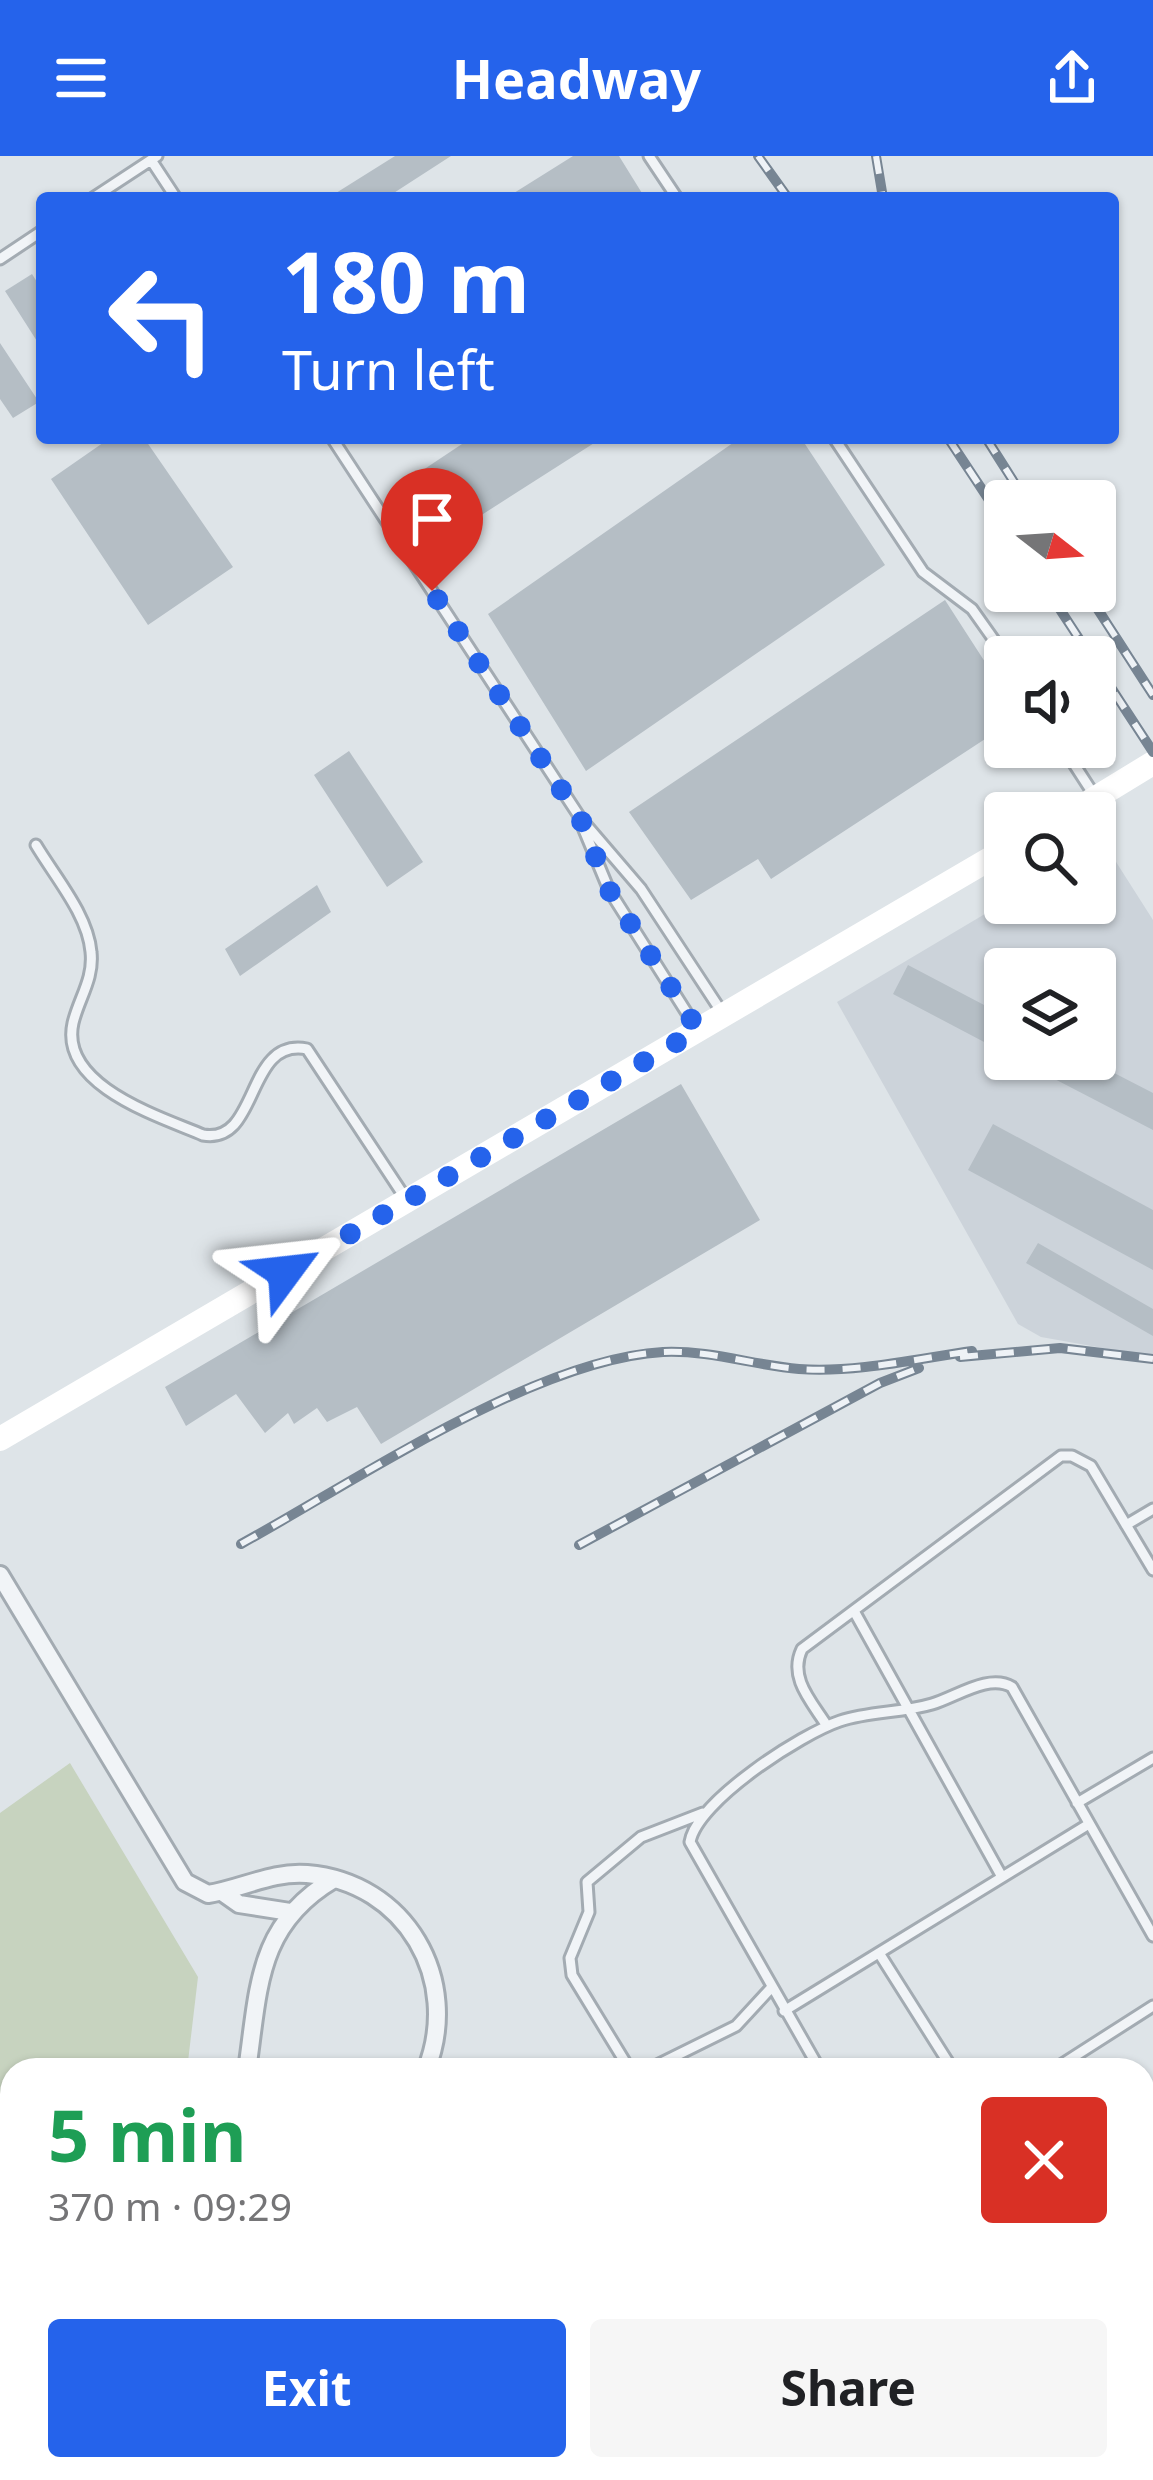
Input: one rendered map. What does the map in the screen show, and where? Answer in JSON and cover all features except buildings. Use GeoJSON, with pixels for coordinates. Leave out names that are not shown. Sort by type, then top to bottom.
{"type":"FeatureCollection","features":[{"type":"Feature","properties":{"kind":"street"},"geometry":{"type":"LineString","coordinates":[[1107,792],[1153,764]]}},
{"type":"Feature","properties":{"kind":"street"},"geometry":{"type":"LineString","coordinates":[[0,1439],[984,862]]}},
{"type":"Feature","properties":{"kind":"street"},"geometry":{"type":"LineString","coordinates":[[0,1575],[184,1882],[208,1894],[280,1875],[334,1879],[385,1904],[402,1919],[428,1957],[439,2001],[439,2024],[429,2058]]}},
{"type":"Feature","properties":{"kind":"street"},"geometry":{"type":"LineString","coordinates":[[249,2058],[266,1954],[290,1912],[334,1879]]}},
{"type":"Feature","properties":{"kind":"street"},"geometry":{"type":"LineString","coordinates":[[222,1892],[239,1904],[290,1912]]}},
{"type":"Feature","properties":{"kind":"lane"},"geometry":{"type":"LineString","coordinates":[[649,156],[673,192]]}},
{"type":"Feature","properties":{"kind":"lane"},"geometry":{"type":"LineString","coordinates":[[102,192],[154,158],[173,192]]}},
{"type":"Feature","properties":{"kind":"lane"},"geometry":{"type":"LineString","coordinates":[[0,259],[36,235]]}},
{"type":"Feature","properties":{"kind":"lane"},"geometry":{"type":"LineString","coordinates":[[336,444],[581,820],[641,889],[724,1015]]}},
{"type":"Feature","properties":{"kind":"lane"},"geometry":{"type":"LineString","coordinates":[[838,444],[922,572],[972,609],[991,636]]}},
{"type":"Feature","properties":{"kind":"lane"},"geometry":{"type":"LineString","coordinates":[[581,820],[609,890],[698,1030]]}},
{"type":"Feature","properties":{"kind":"lane"},"geometry":{"type":"LineString","coordinates":[[36,845],[88,936],[92,968],[72,1039],[79,1059],[102,1087],[203,1136],[219,1137],[237,1125],[270,1063],[302,1047],[311,1052],[407,1201]]}},
{"type":"Feature","properties":{"kind":"lane"},"geometry":{"type":"LineString","coordinates":[[827,1726],[799,1682],[798,1658],[810,1642],[1061,1456],[1091,1466],[1153,1570]]}},
{"type":"Feature","properties":{"kind":"lane"},"geometry":{"type":"LineString","coordinates":[[1126,1525],[1153,1509]]}},
{"type":"Feature","properties":{"kind":"lane"},"geometry":{"type":"LineString","coordinates":[[854,1611],[1002,1877]]}},
{"type":"Feature","properties":{"kind":"lane"},"geometry":{"type":"LineString","coordinates":[[623,2058],[572,1975],[570,1958],[589,1912],[587,1882],[641,1837],[703,1813],[785,1749],[827,1726],[909,1710],[1004,1682],[1018,1694],[1153,1936]]}},
{"type":"Feature","properties":{"kind":"lane"},"geometry":{"type":"LineString","coordinates":[[1077,1803],[1153,1758]]}},
{"type":"Feature","properties":{"kind":"lane"},"geometry":{"type":"LineString","coordinates":[[703,1813],[692,1831],[692,1852],[813,2058]]}},
{"type":"Feature","properties":{"kind":"lane"},"geometry":{"type":"LineString","coordinates":[[784,2012],[1089,1824]]}},
{"type":"Feature","properties":{"kind":"lane"},"geometry":{"type":"LineString","coordinates":[[879,1953],[945,2058]]}},
{"type":"Feature","properties":{"kind":"lane"},"geometry":{"type":"LineString","coordinates":[[671,2058],[736,2026],[771,1988]]}},
{"type":"Feature","properties":{"kind":"lane"},"geometry":{"type":"LineString","coordinates":[[1073,2058],[1153,2006]]}},
{"type":"Feature","properties":{"kind":"shaded area"},"geometry":{"type":"Polygon","coordinates":[[[1116,862],[1153,920],[1153,1357],[1041,1337],[1018,1324],[837,1002],[984,914],[984,924],[1116,924],[1116,862]]]}},
{"type":"Feature","properties":{"kind":"green space"},"geometry":{"type":"Polygon","coordinates":[[[70,1763],[198,1977],[188,2058],[0,2058],[0,1813],[70,1763]]]}},
{"type":"Feature","properties":{"kind":"railway"},"geometry":{"type":"LineString","coordinates":[[758,156],[784,192]]}},
{"type":"Feature","properties":{"kind":"railway"},"geometry":{"type":"LineString","coordinates":[[876,156],[882,192]]}},
{"type":"Feature","properties":{"kind":"railway"},"geometry":{"type":"LineString","coordinates":[[952,444],[984,492]]}},
{"type":"Feature","properties":{"kind":"railway"},"geometry":{"type":"LineString","coordinates":[[990,444],[1013,480]]}},
{"type":"Feature","properties":{"kind":"railway"},"geometry":{"type":"LineString","coordinates":[[1062,612],[1077,636]]}},
{"type":"Feature","properties":{"kind":"railway"},"geometry":{"type":"LineString","coordinates":[[1100,612],[1153,695]]}},
{"type":"Feature","properties":{"kind":"railway"},"geometry":{"type":"LineString","coordinates":[[1116,695],[1153,752]]}},
{"type":"Feature","properties":{"kind":"railway"},"geometry":{"type":"LineString","coordinates":[[960,1357],[1060,1348],[1153,1359]]}},
{"type":"Feature","properties":{"kind":"railway"},"geometry":{"type":"LineString","coordinates":[[241,1544],[446,1427],[559,1376],[613,1360],[680,1352],[820,1370],[972,1351]]}},
{"type":"Feature","properties":{"kind":"railway"},"geometry":{"type":"LineString","coordinates":[[579,1545],[880,1383],[919,1368]]}},
{"type":"Feature","properties":{"kind":"route"},"geometry":{"type":"LineString","coordinates":[[285,1272],[698,1030],[609,890],[581,820],[432,591]]}}]}
